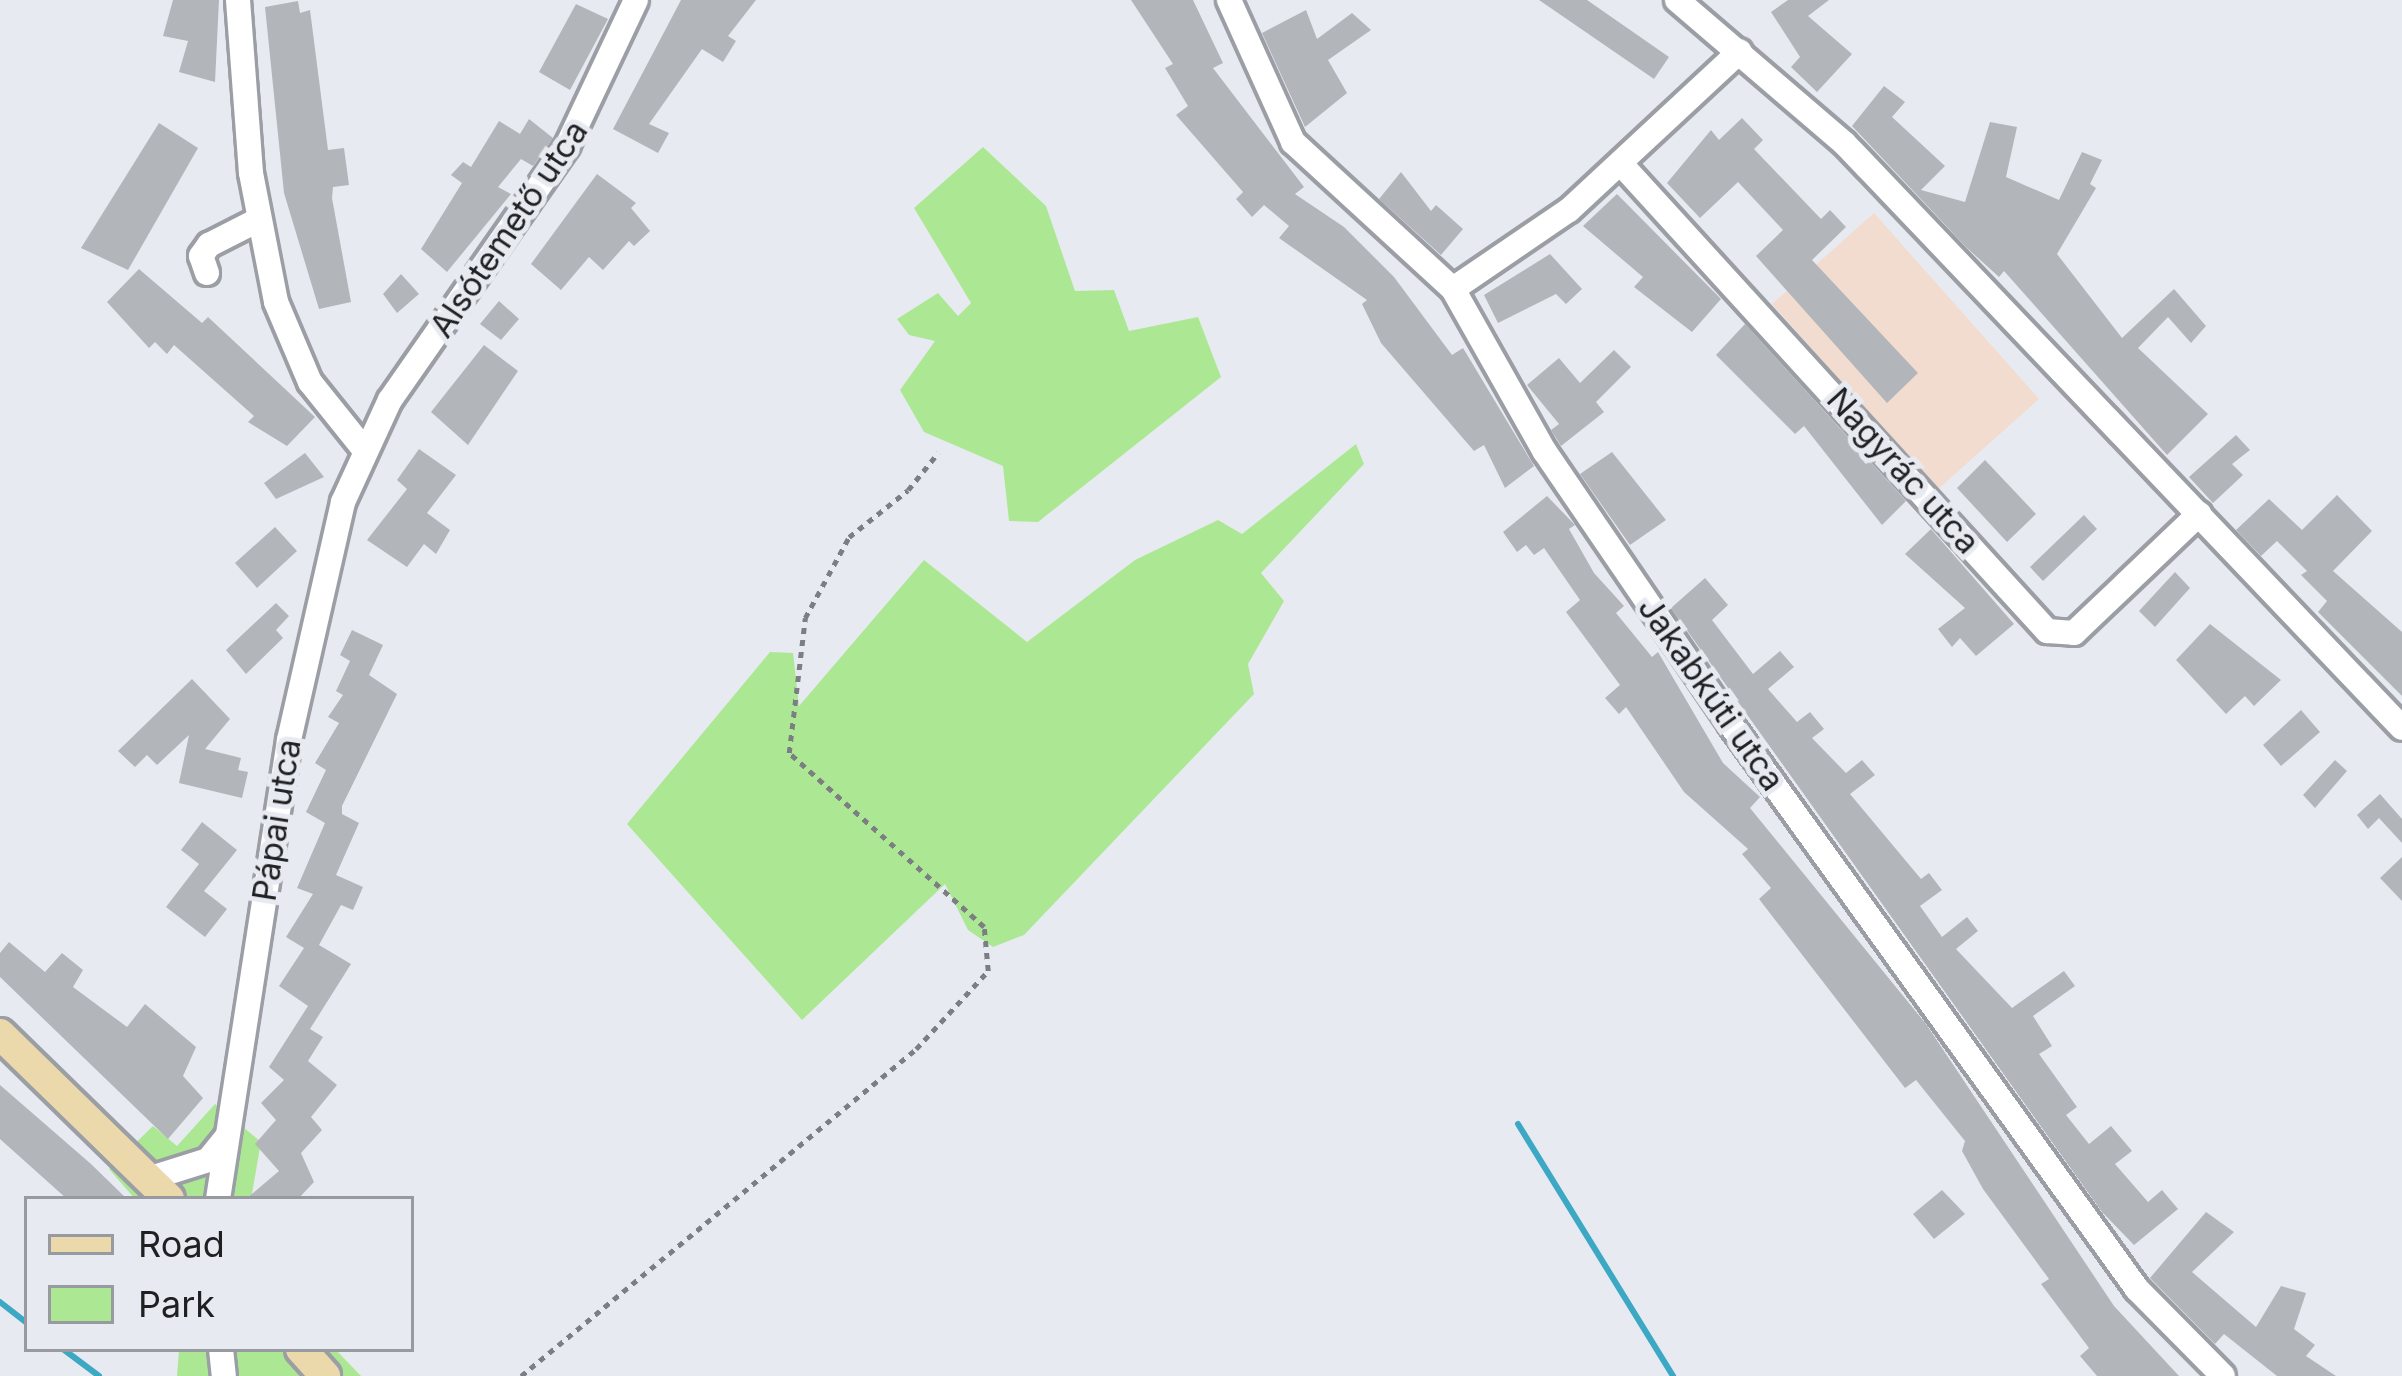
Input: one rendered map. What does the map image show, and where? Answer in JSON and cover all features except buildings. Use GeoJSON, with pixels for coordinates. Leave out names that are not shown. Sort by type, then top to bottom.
{"type":"FeatureCollection","features":[{"type":"Feature","properties":{"kind":"main road"},"geometry":{"type":"LineString","coordinates":[[0,1034],[160,1189]]}},
{"type":"Feature","properties":{"kind":"street"},"geometry":{"type":"LineString","coordinates":[[238,0],[259,220],[297,358],[362,447]]}},
{"type":"Feature","properties":{"kind":"street","name":"Alsótemető utca"},"geometry":{"type":"LineString","coordinates":[[362,447],[567,146],[636,0]]}},
{"type":"Feature","properties":{"kind":"street","name":"Jakabkúti utca"},"geometry":{"type":"LineString","coordinates":[[1229,0],[1293,142],[1454,289],[1545,452],[1731,725],[2137,1289],[2223,1376]]}},
{"type":"Feature","properties":{"kind":"street"},"geometry":{"type":"LineString","coordinates":[[1684,2],[1858,158],[2402,728]]}},
{"type":"Feature","properties":{"kind":"street"},"geometry":{"type":"LineString","coordinates":[[1454,289],[1514,253],[1622,165],[1740,51]]}},
{"type":"Feature","properties":{"kind":"street","name":"Nagyrác utca"},"geometry":{"type":"LineString","coordinates":[[1622,165],[2047,631],[2074,633],[2199,514]]}},
{"type":"Feature","properties":{"kind":"street"},"geometry":{"type":"LineString","coordinates":[[207,273],[201,256],[209,245],[259,220]]}},
{"type":"Feature","properties":{"kind":"street","name":"Pápai utca"},"geometry":{"type":"LineString","coordinates":[[219,1196],[290,740],[327,560],[362,447]]}},
{"type":"Feature","properties":{"kind":"street"},"geometry":{"type":"LineString","coordinates":[[160,1189],[208,1160],[230,1130]]}},
{"type":"Feature","properties":{"kind":"path"},"geometry":{"type":"LineString","coordinates":[[521,1376],[916,1049],[982,983],[989,956],[984,927],[789,753],[805,618],[849,537],[908,490],[938,453]]}},
{"type":"Feature","properties":{"kind":"shaded area"},"geometry":{"type":"Polygon","coordinates":[[[1874,213],[2039,399],[1937,490],[1772,304],[1874,213]]]}},
{"type":"Feature","properties":{"kind":"green space"},"geometry":{"type":"Polygon","coordinates":[[[983,147],[1046,206],[1075,291],[1114,290],[1129,331],[1198,317],[1221,377],[1038,522],[1009,521],[1003,466],[924,432],[900,390],[935,341],[909,335],[897,319],[938,293],[958,316],[971,303],[914,208],[983,147]]]}},
{"type":"Feature","properties":{"kind":"green space"},"geometry":{"type":"Polygon","coordinates":[[[1356,444],[1364,464],[1261,573],[1284,601],[1248,664],[1254,694],[1024,935],[993,947],[968,930],[945,884],[802,1020],[627,824],[770,652],[793,653],[799,706],[924,560],[1027,642],[1135,560],[1218,520],[1242,534],[1356,444]]]}},
{"type":"Feature","properties":{"kind":"green space"},"geometry":{"type":"Polygon","coordinates":[[[215,1104],[261,1142],[252,1196],[132,1196],[109,1169],[153,1126],[177,1146],[215,1104]]]}},
{"type":"Feature","properties":{"kind":"green space"},"geometry":{"type":"Polygon","coordinates":[[[179,1352],[338,1352],[361,1376],[177,1376],[179,1352]]]}},
{"type":"Feature","properties":{"kind":"waterway"},"geometry":{"type":"LineString","coordinates":[[1518,1124],[1673,1376]]}},
{"type":"Feature","properties":{"kind":"waterway"},"geometry":{"type":"LineString","coordinates":[[0,1302],[24,1321]]}},
{"type":"Feature","properties":{"kind":"waterway"},"geometry":{"type":"LineString","coordinates":[[67,1352],[99,1376]]}}]}
